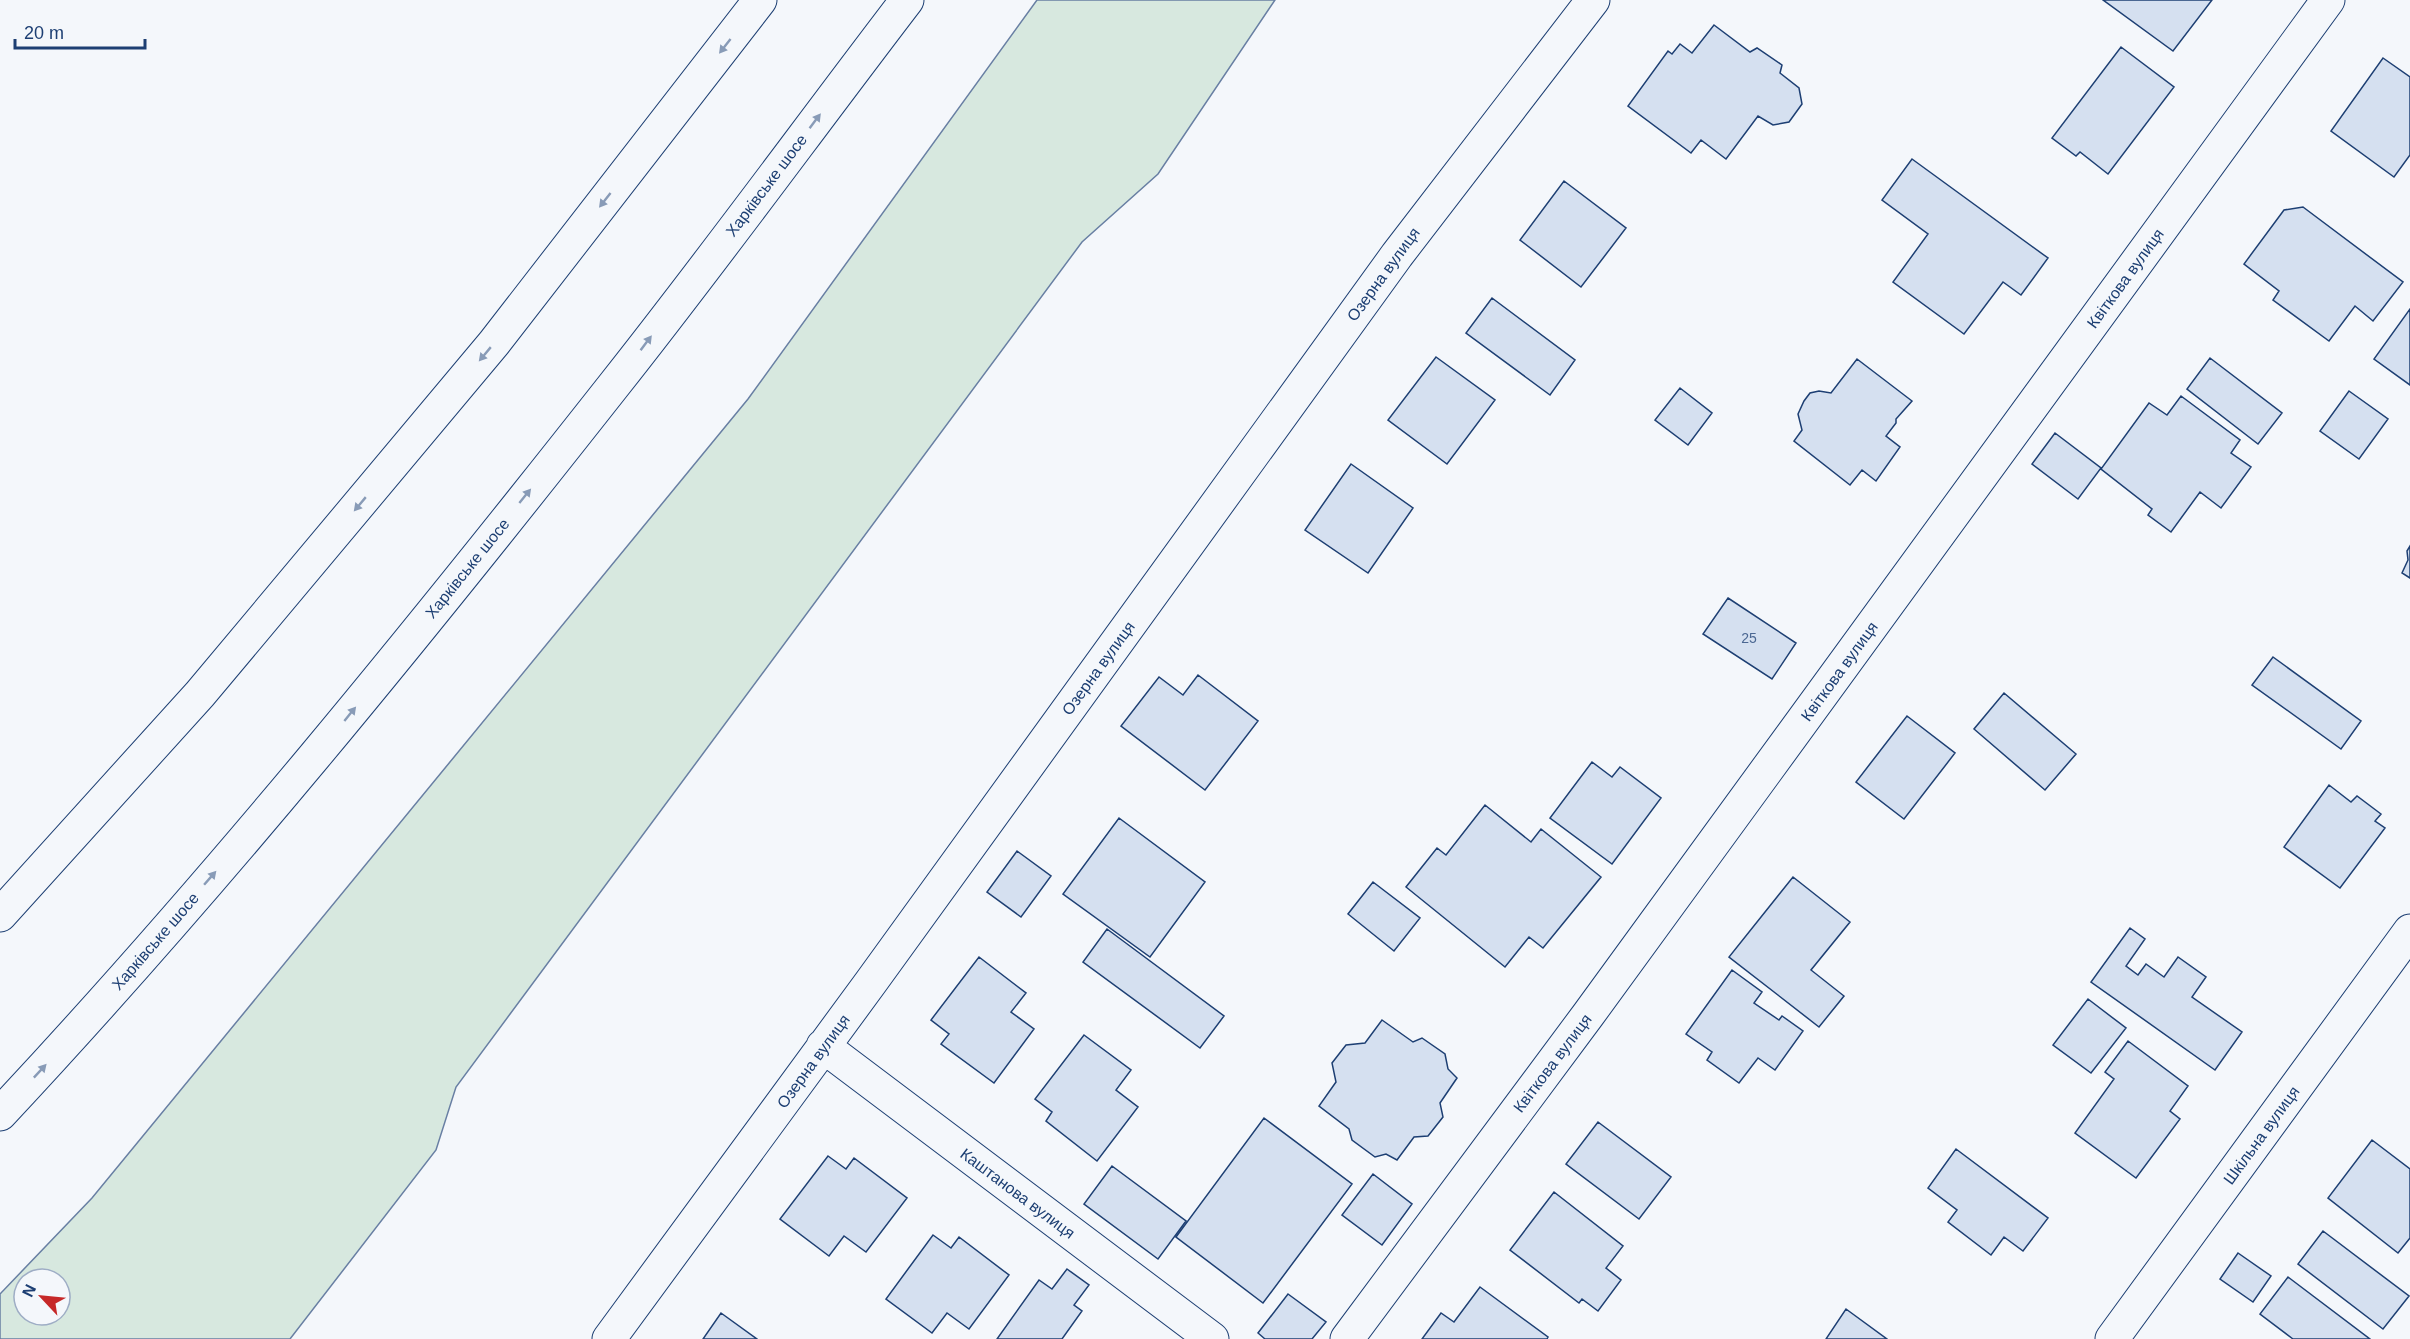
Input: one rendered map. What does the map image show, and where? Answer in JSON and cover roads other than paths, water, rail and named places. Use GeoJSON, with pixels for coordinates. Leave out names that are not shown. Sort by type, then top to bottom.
{"type":"FeatureCollection","features":[{"type":"Feature","properties":{"kind":"main road"},"geometry":{"type":"LineString","coordinates":[[0,915],[200,694],[494,343],[760,0]]}},
{"type":"Feature","properties":{"kind":"main road","name":"Харківське шосе"},"geometry":{"type":"LineString","coordinates":[[0,1114],[78,1030],[313,759],[616,383],[907,0]]}},
{"type":"Feature","properties":{"kind":"main road","name":"Озерна вулиця"},"geometry":{"type":"LineString","coordinates":[[609,1339],[1397,255],[1593,0]]}},
{"type":"Feature","properties":{"kind":"main road","name":"Квіткова вулиця"},"geometry":{"type":"LineString","coordinates":[[1347,1339],[1588,1015],[2328,0]]}},
{"type":"Feature","properties":{"kind":"main road","name":"Шкільна вулиця"},"geometry":{"type":"LineString","coordinates":[[2112,1339],[2410,932]]}},
{"type":"Feature","properties":{"kind":"main road","name":"Каштанова вулиця"},"geometry":{"type":"LineString","coordinates":[[823,1046],[1212,1339]]}}]}
